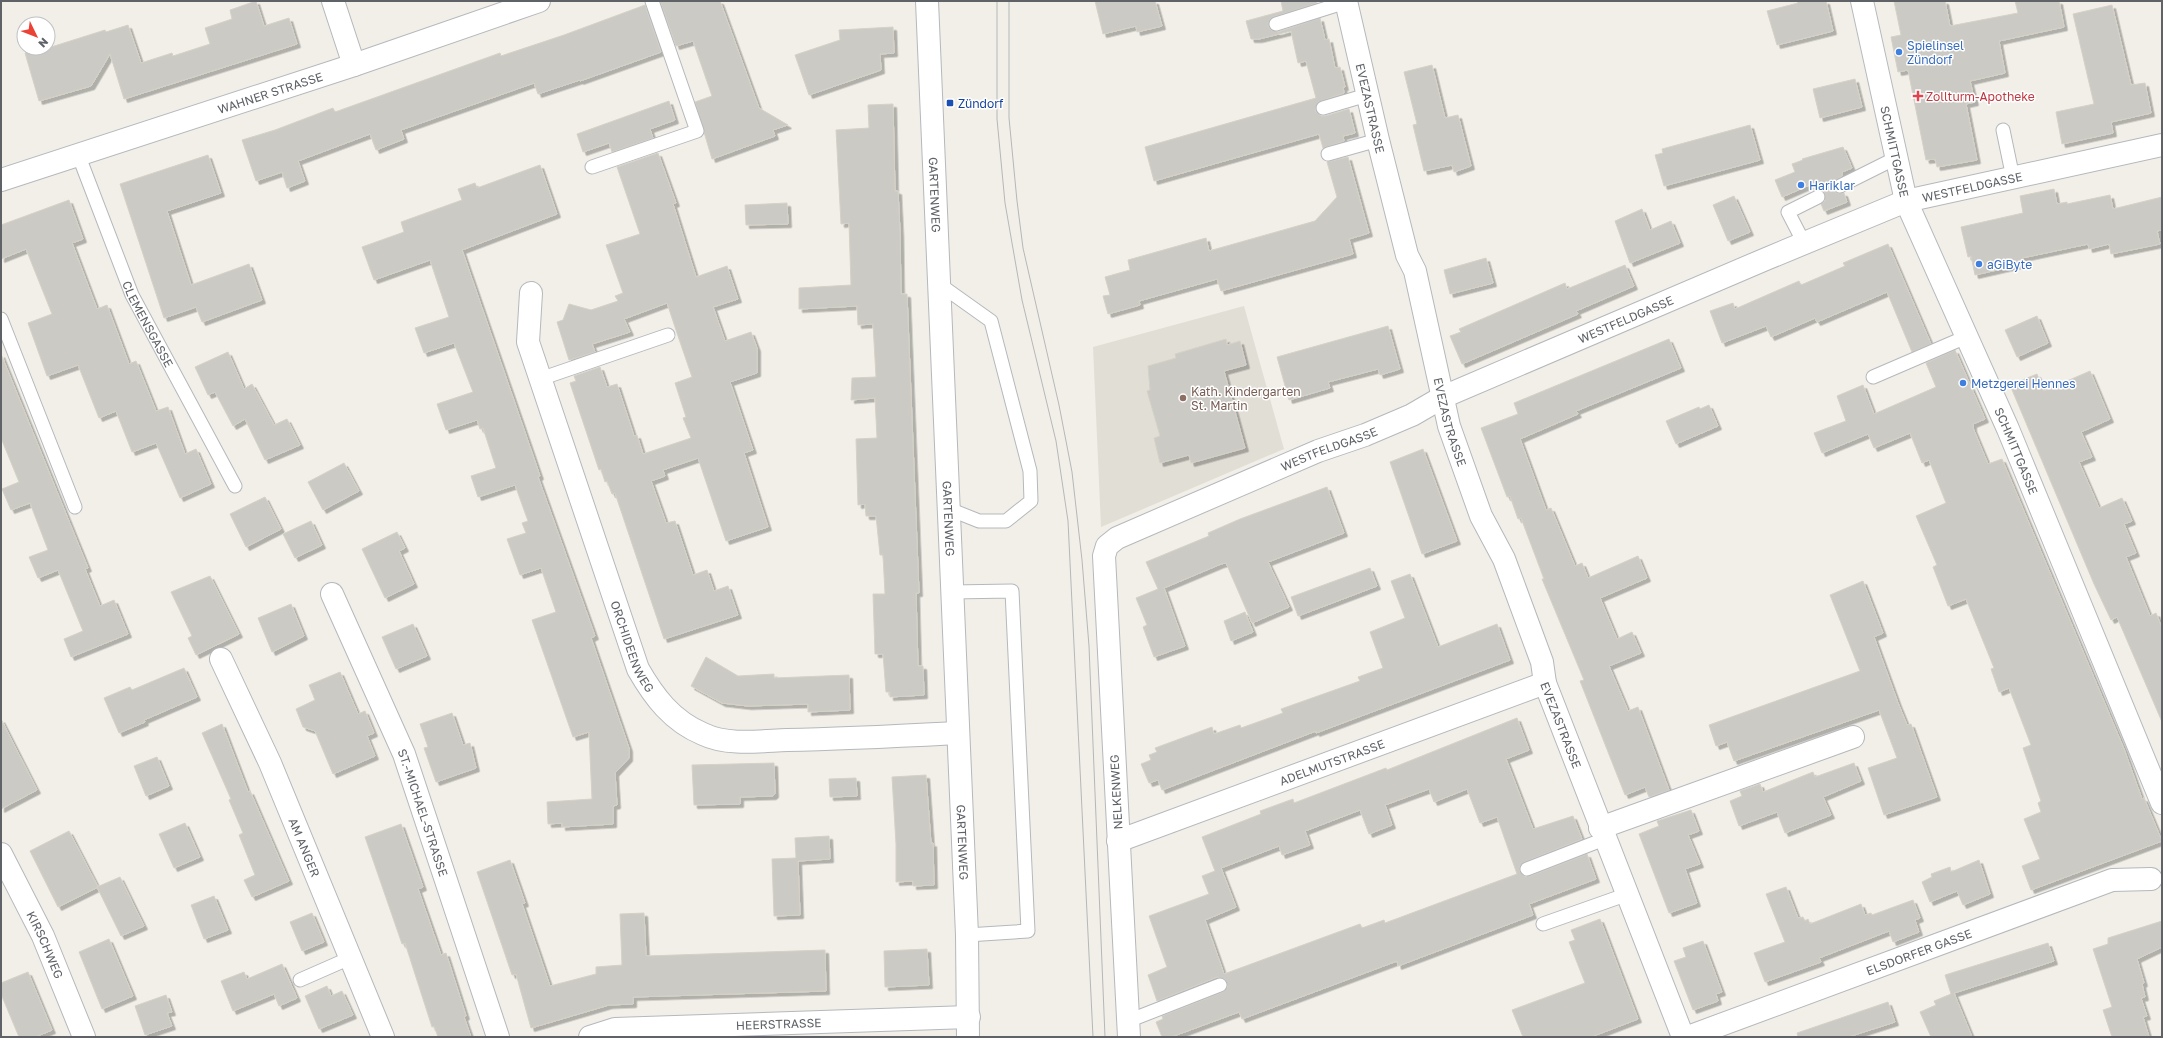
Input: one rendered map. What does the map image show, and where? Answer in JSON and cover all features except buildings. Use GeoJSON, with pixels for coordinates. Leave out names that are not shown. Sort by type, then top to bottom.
{"type":"FeatureCollection","features":[{"type":"Feature","properties":{"kind":"street"},"geometry":{"type":"LineString","coordinates":[[333,1],[354,65]]}},
{"type":"Feature","properties":{"kind":"street","name":"WAHNER STRASSE"},"geometry":{"type":"LineString","coordinates":[[1,180],[354,65],[539,1]]}},
{"type":"Feature","properties":{"kind":"street","name":"GARTENWEG"},"geometry":{"type":"LineString","coordinates":[[927,1],[957,733],[967,935],[969,1027]]}},
{"type":"Feature","properties":{"kind":"street","name":"EVEZASTRASSE"},"geometry":{"type":"LineString","coordinates":[[1346,1],[1367,95],[1407,255],[1415,271],[1449,426],[1481,516],[1504,558],[1542,662],[1545,682],[1683,1037]]}},
{"type":"Feature","properties":{"kind":"street","name":"SCHMITTGASSE"},"geometry":{"type":"LineString","coordinates":[[1862,1],[1906,201],[2010,434],[2162,802]]}},
{"type":"Feature","properties":{"kind":"street","name":"WESTFELDGASSE"},"geometry":{"type":"LineString","coordinates":[[1107,546],[1117,538],[1318,451],[1365,435],[1412,415],[1443,397],[1906,201],[2162,145]]}},
{"type":"Feature","properties":{"kind":"street","name":"ORCHIDEENWEG"},"geometry":{"type":"LineString","coordinates":[[531,293],[528,342],[638,669],[654,695],[675,717],[703,734],[722,740],[837,739],[957,733]]}},
{"type":"Feature","properties":{"kind":"street","name":"NELKENWEG"},"geometry":{"type":"LineString","coordinates":[[1107,546],[1104,556],[1129,1029]]}},
{"type":"Feature","properties":{"kind":"street","name":"ST.-MICHAEL-STRASSE"},"geometry":{"type":"LineString","coordinates":[[332,594],[404,754],[498,1037]]}},
{"type":"Feature","properties":{"kind":"street","name":"AM ANGER"},"geometry":{"type":"LineString","coordinates":[[221,659],[270,763],[383,1037]]}},
{"type":"Feature","properties":{"kind":"street","name":"ADELMUTSTRASSE"},"geometry":{"type":"LineString","coordinates":[[1118,841],[1545,682]]}},
{"type":"Feature","properties":{"kind":"street"},"geometry":{"type":"LineString","coordinates":[[1603,833],[1853,737]]}},
{"type":"Feature","properties":{"kind":"street","name":"KIRSCHWEG"},"geometry":{"type":"LineString","coordinates":[[1,854],[43,936],[84,1037]]}},
{"type":"Feature","properties":{"kind":"street","name":"ELSDORFER GASSE"},"geometry":{"type":"LineString","coordinates":[[1688,1037],[2112,880],[2151,879]]}},
{"type":"Feature","properties":{"kind":"street","name":"HEERSTRASSE"},"geometry":{"type":"LineString","coordinates":[[590,1037],[615,1029],[969,1027]]}},
{"type":"Feature","properties":{"kind":"lane"},"geometry":{"type":"LineString","coordinates":[[592,167],[697,131],[652,1]]}},
{"type":"Feature","properties":{"kind":"lane"},"geometry":{"type":"LineString","coordinates":[[1276,24],[1346,1]]}},
{"type":"Feature","properties":{"kind":"lane"},"geometry":{"type":"LineString","coordinates":[[1323,108],[1367,95]]}},
{"type":"Feature","properties":{"kind":"lane"},"geometry":{"type":"LineString","coordinates":[[2003,130],[2013,178]]}},
{"type":"Feature","properties":{"kind":"lane"},"geometry":{"type":"LineString","coordinates":[[1328,154],[1378,140]]}},
{"type":"Feature","properties":{"kind":"lane","name":"CLEMENSGASSE"},"geometry":{"type":"LineString","coordinates":[[78,154],[132,295],[235,486]]}},
{"type":"Feature","properties":{"kind":"lane"},"geometry":{"type":"LineString","coordinates":[[1840,186],[1896,158]]}},
{"type":"Feature","properties":{"kind":"lane"},"geometry":{"type":"LineString","coordinates":[[1804,243],[1788,212],[1818,197]]}},
{"type":"Feature","properties":{"kind":"lane"},"geometry":{"type":"LineString","coordinates":[[939,284],[991,322],[1030,471],[1031,500],[1006,521],[979,521],[949,509]]}},
{"type":"Feature","properties":{"kind":"lane"},"geometry":{"type":"LineString","coordinates":[[1,319],[76,507]]}},
{"type":"Feature","properties":{"kind":"lane"},"geometry":{"type":"LineString","coordinates":[[540,379],[668,334]]}},
{"type":"Feature","properties":{"kind":"lane"},"geometry":{"type":"LineString","coordinates":[[1873,377],[1966,337]]}},
{"type":"Feature","properties":{"kind":"lane"},"geometry":{"type":"LineString","coordinates":[[952,592],[1012,590],[1028,931],[967,935]]}},
{"type":"Feature","properties":{"kind":"lane"},"geometry":{"type":"LineString","coordinates":[[1527,868],[1603,833]]}},
{"type":"Feature","properties":{"kind":"lane"},"geometry":{"type":"LineString","coordinates":[[1543,924],[1628,894]]}},
{"type":"Feature","properties":{"kind":"lane"},"geometry":{"type":"LineString","coordinates":[[300,980],[350,958]]}},
{"type":"Feature","properties":{"kind":"lane"},"geometry":{"type":"LineString","coordinates":[[1129,1029],[1220,985]]}},
{"type":"Feature","properties":{"kind":"shaded area","name":"Kath. Kindergarten St. Martin"},"geometry":{"type":"Polygon","coordinates":[[[1244,306],[1284,449],[1101,527],[1093,347],[1244,306]]]}},
{"type":"Feature","properties":{"kind":"tram line"},"geometry":{"type":"LineString","coordinates":[[997,1],[997,119],[1005,203],[1022,300],[1056,441],[1068,521],[1093,1037]]}},
{"type":"Feature","properties":{"kind":"tram line"},"geometry":{"type":"LineString","coordinates":[[1009,1],[1009,118],[1023,248],[1059,405],[1072,472],[1082,560],[1089,646],[1105,1037]]}},
{"type":"Feature","properties":{"kind":"place","name":"Spielinsel Zündorf"},"geometry":{"type":"Point","coordinates":[1899,52]}},
{"type":"Feature","properties":{"kind":"place","name":"Zollturm-Apotheke"},"geometry":{"type":"Point","coordinates":[1918,96]}},
{"type":"Feature","properties":{"kind":"place","name":"Zündorf"},"geometry":{"type":"Point","coordinates":[950,103]}},
{"type":"Feature","properties":{"kind":"place","name":"Hariklar"},"geometry":{"type":"Point","coordinates":[1801,185]}},
{"type":"Feature","properties":{"kind":"place","name":"aGiByte"},"geometry":{"type":"Point","coordinates":[1979,264]}},
{"type":"Feature","properties":{"kind":"place","name":"Metzgerei Hennes"},"geometry":{"type":"Point","coordinates":[1963,383]}},
{"type":"Feature","properties":{"kind":"place","name":"Kath. Kindergarten St. Martin"},"geometry":{"type":"Point","coordinates":[1183,398]}}]}
